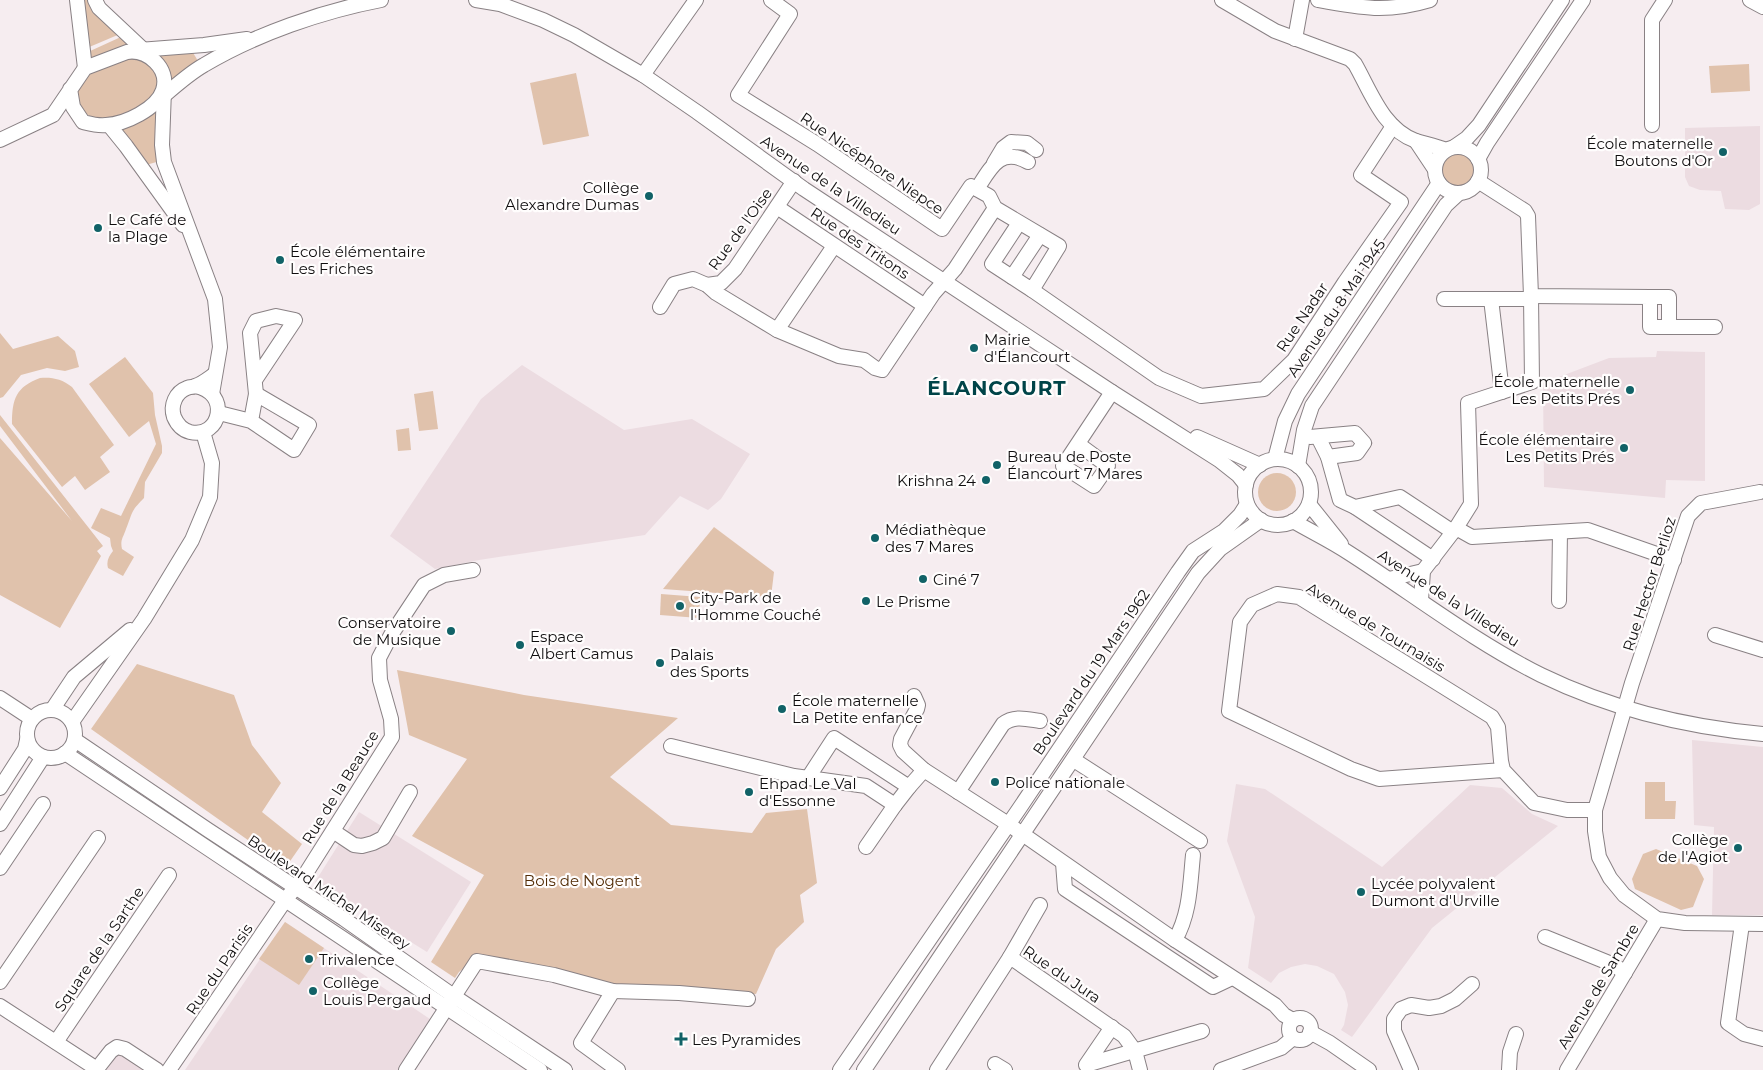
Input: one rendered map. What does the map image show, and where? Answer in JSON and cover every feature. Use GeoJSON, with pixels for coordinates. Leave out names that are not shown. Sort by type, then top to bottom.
{"type":"FeatureCollection","features":[{"type":"Feature","properties":{"kind":"street"},"geometry":{"type":"LineString","coordinates":[[78,0],[85,68]]}},
{"type":"Feature","properties":{"kind":"street"},"geometry":{"type":"LineString","coordinates":[[95,0],[100,8],[142,52],[156,61],[163,74],[161,96],[164,162],[215,299],[220,347],[212,394]]}},
{"type":"Feature","properties":{"kind":"street"},"geometry":{"type":"LineString","coordinates":[[53,116],[109,125],[127,120],[148,109],[161,96],[203,65],[257,38],[348,6],[381,0]]}},
{"type":"Feature","properties":{"kind":"street","name":"Avenue de la Villedieu"},"geometry":{"type":"LineString","coordinates":[[476,0],[500,4],[538,18],[574,35],[643,75],[794,182],[1112,392],[1219,460],[1238,475],[1246,485]]}},
{"type":"Feature","properties":{"kind":"street"},"geometry":{"type":"LineString","coordinates":[[643,75],[696,0]]}},
{"type":"Feature","properties":{"kind":"street","name":"Rue Nicéphore Niepce"},"geometry":{"type":"LineString","coordinates":[[771,0],[790,14],[738,95],[817,144],[942,229],[972,186],[976,189]]}},
{"type":"Feature","properties":{"kind":"street"},"geometry":{"type":"LineString","coordinates":[[1222,0],[1275,31],[1350,59],[1355,64],[1379,109],[1393,126],[1416,141],[1450,148],[1461,147],[1468,149],[1478,159],[1481,170],[1478,181],[1470,189],[1459,193],[1446,205],[1312,406],[1303,437],[1298,466]]}},
{"type":"Feature","properties":{"kind":"street"},"geometry":{"type":"LineString","coordinates":[[1295,39],[1302,0]]}},
{"type":"Feature","properties":{"kind":"street"},"geometry":{"type":"LineString","coordinates":[[1318,0],[1366,9],[1402,8],[1430,0]]}},
{"type":"Feature","properties":{"kind":"street"},"geometry":{"type":"LineString","coordinates":[[1459,193],[1444,189],[1438,183],[1434,168],[1436,161],[1450,148],[1468,138],[1479,125],[1562,0]]}},
{"type":"Feature","properties":{"kind":"street"},"geometry":{"type":"LineString","coordinates":[[1478,159],[1583,0]]}},
{"type":"Feature","properties":{"kind":"street"},"geometry":{"type":"LineString","coordinates":[[1652,125],[1652,20],[1665,0]]}},
{"type":"Feature","properties":{"kind":"street"},"geometry":{"type":"LineString","coordinates":[[1750,0],[1763,7]]}},
{"type":"Feature","properties":{"kind":"street"},"geometry":{"type":"LineString","coordinates":[[0,140],[53,116],[85,68],[127,52],[142,52],[257,38]]}},
{"type":"Feature","properties":{"kind":"street"},"geometry":{"type":"LineString","coordinates":[[70,89],[73,107],[83,122]]}},
{"type":"Feature","properties":{"kind":"street"},"geometry":{"type":"LineString","coordinates":[[109,125],[170,209],[190,233]]}},
{"type":"Feature","properties":{"kind":"street","name":"Rue Nadar"},"geometry":{"type":"LineString","coordinates":[[1019,223],[992,264],[1159,378],[1201,396],[1264,389],[1294,360],[1345,282],[1401,202],[1361,175],[1393,126]]}},
{"type":"Feature","properties":{"kind":"street"},"geometry":{"type":"LineString","coordinates":[[1416,141],[1434,168]]}},
{"type":"Feature","properties":{"kind":"street"},"geometry":{"type":"LineString","coordinates":[[1032,290],[1059,246],[995,208],[988,196],[976,189],[1003,148],[1010,142],[1027,143],[1036,150]]}},
{"type":"Feature","properties":{"kind":"street"},"geometry":{"type":"LineString","coordinates":[[994,163],[1009,157],[1020,158],[1028,162]]}},
{"type":"Feature","properties":{"kind":"street"},"geometry":{"type":"LineString","coordinates":[[1421,600],[1423,571],[1471,504],[1468,404],[1532,382],[1528,216],[1525,211],[1478,181]]}},
{"type":"Feature","properties":{"kind":"street","name":"Rue de l'Oise"},"geometry":{"type":"LineString","coordinates":[[707,285],[721,283],[735,269],[794,182]]}},
{"type":"Feature","properties":{"kind":"street","name":"Avenue du 8 Mai 1945"},"geometry":{"type":"LineString","coordinates":[[1275,459],[1285,422],[1298,394],[1438,183]]}},
{"type":"Feature","properties":{"kind":"street","name":"Rue des Tritons"},"geometry":{"type":"LineString","coordinates":[[777,207],[925,306]]}},
{"type":"Feature","properties":{"kind":"street"},"geometry":{"type":"LineString","coordinates":[[660,307],[674,284],[693,279],[707,285],[716,293],[777,330],[839,356],[864,360],[875,368],[882,370],[925,306],[944,280],[955,269],[995,208]]}},
{"type":"Feature","properties":{"kind":"street"},"geometry":{"type":"LineString","coordinates":[[1012,276],[1040,235]]}},
{"type":"Feature","properties":{"kind":"street"},"geometry":{"type":"LineString","coordinates":[[777,330],[834,246]]}},
{"type":"Feature","properties":{"kind":"street"},"geometry":{"type":"LineString","coordinates":[[1444,298],[1650,297],[1650,327],[1715,327]]}},
{"type":"Feature","properties":{"kind":"street"},"geometry":{"type":"LineString","coordinates":[[1491,298],[1502,392]]}},
{"type":"Feature","properties":{"kind":"street"},"geometry":{"type":"LineString","coordinates":[[1335,339],[1309,340],[1336,300],[1356,309]]}},
{"type":"Feature","properties":{"kind":"street"},"geometry":{"type":"LineString","coordinates":[[195,386],[203,388],[212,394],[218,405],[219,412],[213,424],[203,432],[187,431],[180,427],[175,421],[173,405],[181,392],[215,374]]}},
{"type":"Feature","properties":{"kind":"street"},"geometry":{"type":"LineString","coordinates":[[219,412],[251,421],[294,450],[309,424],[256,387],[251,421]]}},
{"type":"Feature","properties":{"kind":"street"},"geometry":{"type":"LineString","coordinates":[[1078,444],[1112,392]]}},
{"type":"Feature","properties":{"kind":"street","name":"Avenue de la Villedieu"},"geometry":{"type":"LineString","coordinates":[[1157,420],[1260,465]]}},
{"type":"Feature","properties":{"kind":"street"},"geometry":{"type":"LineString","coordinates":[[72,722],[144,619],[192,540],[210,497],[212,464],[203,432]]}},
{"type":"Feature","properties":{"kind":"street"},"geometry":{"type":"LineString","coordinates":[[1303,437],[1355,433],[1364,443],[1357,453],[1328,457]]}},
{"type":"Feature","properties":{"kind":"street"},"geometry":{"type":"LineString","coordinates":[[1318,437],[1328,457],[1340,500],[1355,507],[1433,559]]}},
{"type":"Feature","properties":{"kind":"street"},"geometry":{"type":"LineString","coordinates":[[1275,459],[1291,462],[1298,466],[1304,472],[1311,487],[1309,504],[1300,517],[1277,525],[1255,516],[1247,504],[1245,495],[1246,485],[1253,470],[1275,459]]}},
{"type":"Feature","properties":{"kind":"street","name":"Rue Hector Berlioz"},"geometry":{"type":"LineString","coordinates":[[1657,919],[1624,895],[1610,878],[1599,857],[1595,831],[1595,810],[1632,683],[1688,516],[1701,503],[1762,492]]}},
{"type":"Feature","properties":{"kind":"street"},"geometry":{"type":"LineString","coordinates":[[1355,507],[1400,497],[1454,530],[1472,537],[1588,530],[1674,560]]}},
{"type":"Feature","properties":{"kind":"street","name":"Boulevard du 19 Mars 1962"},"geometry":{"type":"LineString","coordinates":[[840,1070],[1193,551],[1224,531],[1240,515],[1247,504]]}},
{"type":"Feature","properties":{"kind":"street","name":"Avenue de la Villedieu"},"geometry":{"type":"LineString","coordinates":[[1309,504],[1347,552]]}},
{"type":"Feature","properties":{"kind":"street"},"geometry":{"type":"LineString","coordinates":[[864,1070],[1198,573],[1220,549],[1261,520]]}},
{"type":"Feature","properties":{"kind":"street","name":"Avenue de la Villedieu"},"geometry":{"type":"LineString","coordinates":[[1293,521],[1347,552],[1477,639],[1539,674],[1599,699],[1655,717],[1720,730],[1763,734]]}},
{"type":"Feature","properties":{"kind":"street"},"geometry":{"type":"LineString","coordinates":[[1559,601],[1560,532]]}},
{"type":"Feature","properties":{"kind":"street","name":"Rue de la Beauce"},"geometry":{"type":"LineString","coordinates":[[296,887],[392,737],[391,719],[380,680],[379,658],[391,635],[424,585],[444,575],[473,570]]}},
{"type":"Feature","properties":{"kind":"street"},"geometry":{"type":"LineString","coordinates":[[1389,579],[1423,571]]}},
{"type":"Feature","properties":{"kind":"street","name":"Avenue de Tournaisis"},"geometry":{"type":"LineString","coordinates":[[1504,770],[1379,779],[1351,769],[1229,711],[1240,622],[1252,605],[1277,594],[1299,597],[1492,717],[1498,727],[1501,761],[1504,770],[1518,788],[1534,802],[1567,810],[1595,810]]}},
{"type":"Feature","properties":{"kind":"street"},"geometry":{"type":"LineString","coordinates":[[52,710],[74,677],[144,619]]}},
{"type":"Feature","properties":{"kind":"street"},"geometry":{"type":"LineString","coordinates":[[1715,635],[1763,650]]}},
{"type":"Feature","properties":{"kind":"street"},"geometry":{"type":"LineString","coordinates":[[914,696],[918,705],[917,710],[901,739],[900,745],[903,751],[924,770],[1008,824],[1175,940],[1275,1005],[1284,1015],[1292,1020],[1299,1018],[1306,1020],[1310,1025],[1310,1032],[1304,1039],[1293,1038],[1281,1048],[1221,1070]]}},
{"type":"Feature","properties":{"kind":"street"},"geometry":{"type":"LineString","coordinates":[[0,698],[32,719]]}},
{"type":"Feature","properties":{"kind":"street"},"geometry":{"type":"LineString","coordinates":[[52,710],[62,713],[72,722],[75,740],[65,753],[58,757],[43,757],[31,747],[27,733],[32,719],[43,711],[52,710]]}},
{"type":"Feature","properties":{"kind":"street"},"geometry":{"type":"LineString","coordinates":[[958,792],[1003,724],[1014,718],[1040,721]]}},
{"type":"Feature","properties":{"kind":"street"},"geometry":{"type":"LineString","coordinates":[[808,778],[834,738],[909,787]]}},
{"type":"Feature","properties":{"kind":"street"},"geometry":{"type":"LineString","coordinates":[[0,788],[25,749],[28,740]]}},
{"type":"Feature","properties":{"kind":"street","name":"Boulevard Michel Miserey"},"geometry":{"type":"LineString","coordinates":[[75,740],[344,919],[540,1070]]}},
{"type":"Feature","properties":{"kind":"street"},"geometry":{"type":"LineString","coordinates":[[671,746],[794,776],[866,786],[896,805]]}},
{"type":"Feature","properties":{"kind":"street","name":"Boulevard Michel Miserey"},"geometry":{"type":"LineString","coordinates":[[65,753],[286,899],[451,1002],[565,1070]]}},
{"type":"Feature","properties":{"kind":"street"},"geometry":{"type":"LineString","coordinates":[[0,824],[43,757]]}},
{"type":"Feature","properties":{"kind":"street"},"geometry":{"type":"LineString","coordinates":[[1074,760],[1200,841]]}},
{"type":"Feature","properties":{"kind":"street"},"geometry":{"type":"LineString","coordinates":[[866,847],[909,787],[924,770]]}},
{"type":"Feature","properties":{"kind":"street"},"geometry":{"type":"LineString","coordinates":[[333,831],[354,845],[362,846],[383,838],[410,792]]}},
{"type":"Feature","properties":{"kind":"street"},"geometry":{"type":"LineString","coordinates":[[0,868],[43,804]]}},
{"type":"Feature","properties":{"kind":"street"},"geometry":{"type":"LineString","coordinates":[[0,982],[98,838]]}},
{"type":"Feature","properties":{"kind":"street"},"geometry":{"type":"LineString","coordinates":[[1175,940],[1182,928],[1188,909],[1193,855]]}},
{"type":"Feature","properties":{"kind":"street"},"geometry":{"type":"LineString","coordinates":[[1063,862],[1064,889],[1212,987],[1232,978]]}},
{"type":"Feature","properties":{"kind":"street","name":"Square de la Sarthe"},"geometry":{"type":"LineString","coordinates":[[56,1042],[169,875]]}},
{"type":"Feature","properties":{"kind":"street","name":"Rue du Parisis"},"geometry":{"type":"LineString","coordinates":[[169,1070],[296,887]]}},
{"type":"Feature","properties":{"kind":"street"},"geometry":{"type":"LineString","coordinates":[[1010,957],[1040,905]]}},
{"type":"Feature","properties":{"kind":"street"},"geometry":{"type":"LineString","coordinates":[[1657,919],[1685,922],[1763,924]]}},
{"type":"Feature","properties":{"kind":"street","name":"Avenue de Sambre"},"geometry":{"type":"LineString","coordinates":[[1567,1070],[1657,919]]}},
{"type":"Feature","properties":{"kind":"street"},"geometry":{"type":"LineString","coordinates":[[1742,924],[1728,1023],[1744,1034],[1763,1039]]}},
{"type":"Feature","properties":{"kind":"street"},"geometry":{"type":"LineString","coordinates":[[1545,937],[1614,966],[1625,973]]}},
{"type":"Feature","properties":{"kind":"street","name":"Rue du Jura"},"geometry":{"type":"LineString","coordinates":[[938,1070],[1010,957],[1124,1036],[1135,1051],[1140,1070]]}},
{"type":"Feature","properties":{"kind":"street"},"geometry":{"type":"LineString","coordinates":[[406,1070],[478,961],[554,975],[613,991],[679,993],[748,999]]}},
{"type":"Feature","properties":{"kind":"street"},"geometry":{"type":"LineString","coordinates":[[1411,1070],[1394,1031],[1394,1019],[1401,1009],[1411,1005],[1429,1008],[1440,1006],[1455,999],[1472,984]]}},
{"type":"Feature","properties":{"kind":"street"},"geometry":{"type":"LineString","coordinates":[[613,991],[581,1043],[618,1070]]}},
{"type":"Feature","properties":{"kind":"street"},"geometry":{"type":"LineString","coordinates":[[0,1006],[96,1070],[111,1051],[117,1047],[125,1049],[157,1070]]}},
{"type":"Feature","properties":{"kind":"street"},"geometry":{"type":"LineString","coordinates":[[1292,1020],[1289,1032],[1293,1038]]}},
{"type":"Feature","properties":{"kind":"street"},"geometry":{"type":"LineString","coordinates":[[1112,1027],[1086,1065],[1202,1031]]}},
{"type":"Feature","properties":{"kind":"street"},"geometry":{"type":"LineString","coordinates":[[1310,1032],[1330,1042],[1369,1070]]}},
{"type":"Feature","properties":{"kind":"street"},"geometry":{"type":"LineString","coordinates":[[1509,1070],[1510,1052],[1516,1034]]}},
{"type":"Feature","properties":{"kind":"shaded area","name":"École maternelle Boutons d'Or"},"geometry":{"type":"Polygon","coordinates":[[[1760,126],[1760,204],[1749,210],[1725,209],[1721,191],[1700,190],[1689,186],[1685,177],[1685,128],[1760,126]]]}},
{"type":"Feature","properties":{"kind":"shaded area","name":"École élémentaire Les Petits Prés"},"geometry":{"type":"Polygon","coordinates":[[[1657,351],[1705,352],[1705,481],[1666,480],[1665,498],[1544,487],[1543,383],[1609,358],[1656,357],[1657,351]]]}},
{"type":"Feature","properties":{"kind":"shaded area"},"geometry":{"type":"Polygon","coordinates":[[[522,365],[624,430],[692,419],[750,454],[721,499],[708,510],[680,496],[645,535],[479,560],[435,569],[390,536],[481,399],[522,365]]]}},
{"type":"Feature","properties":{"kind":"shaded area","name":"Collège de l'Agiot"},"geometry":{"type":"Polygon","coordinates":[[[1692,740],[1763,747],[1763,915],[1712,915],[1714,827],[1694,825],[1692,740]]]}},
{"type":"Feature","properties":{"kind":"shaded area","name":"Lycée polyvalent Dumont d'Urville"},"geometry":{"type":"Polygon","coordinates":[[[1236,784],[1265,789],[1382,867],[1470,785],[1502,788],[1532,814],[1558,826],[1432,928],[1352,1037],[1341,1030],[1344,1025],[1348,1005],[1345,992],[1334,974],[1317,966],[1305,964],[1291,967],[1279,973],[1271,983],[1248,968],[1255,917],[1227,841],[1236,784]]]}},
{"type":"Feature","properties":{"kind":"shaded area"},"geometry":{"type":"Polygon","coordinates":[[[359,812],[471,882],[427,952],[315,882],[359,812]]]}},
{"type":"Feature","properties":{"kind":"shaded area","name":"Collège Louis Pergaud"},"geometry":{"type":"Polygon","coordinates":[[[285,922],[436,1023],[405,1070],[185,1070],[285,922]]]}},
{"type":"Feature","properties":{"kind":"shaded area"},"geometry":{"type":"Polygon","coordinates":[[[117,1051],[147,1070],[104,1070],[117,1051]]]}},
{"type":"Feature","properties":{"kind":"green space"},"geometry":{"type":"Polygon","coordinates":[[[81,0],[91,0],[120,34],[87,48],[81,0]]]}},
{"type":"Feature","properties":{"kind":"green space"},"geometry":{"type":"Polygon","coordinates":[[[123,36],[131,45],[116,49],[90,61],[88,52],[123,36]]]}},
{"type":"Feature","properties":{"kind":"green space"},"geometry":{"type":"Polygon","coordinates":[[[192,51],[198,61],[169,85],[155,54],[192,51]]]}},
{"type":"Feature","properties":{"kind":"green space"},"geometry":{"type":"Polygon","coordinates":[[[124,57],[146,57],[160,80],[154,96],[144,105],[126,114],[105,119],[88,115],[82,108],[78,97],[78,88],[81,80],[93,71],[124,57]]]}},
{"type":"Feature","properties":{"kind":"green space"},"geometry":{"type":"Polygon","coordinates":[[[1749,64],[1750,91],[1711,93],[1709,66],[1749,64]]]}},
{"type":"Feature","properties":{"kind":"green space"},"geometry":{"type":"Polygon","coordinates":[[[576,73],[589,136],[543,145],[530,83],[576,73]]]}},
{"type":"Feature","properties":{"kind":"green space"},"geometry":{"type":"Polygon","coordinates":[[[158,108],[160,161],[146,165],[117,128],[158,108]]]}},
{"type":"Feature","properties":{"kind":"green space"},"geometry":{"type":"Polygon","coordinates":[[[1458,153],[1465,154],[1470,158],[1474,163],[1474,177],[1470,182],[1465,186],[1458,187],[1451,186],[1446,182],[1442,177],[1441,170],[1442,163],[1446,158],[1451,154],[1458,153]]]}},
{"type":"Feature","properties":{"kind":"green space"},"geometry":{"type":"Polygon","coordinates":[[[0,333],[13,349],[58,336],[75,351],[79,367],[65,371],[47,368],[21,375],[3,397],[0,398],[0,333]]]}},
{"type":"Feature","properties":{"kind":"green space"},"geometry":{"type":"Polygon","coordinates":[[[125,357],[153,393],[162,453],[145,482],[144,498],[132,512],[122,539],[122,549],[134,557],[123,576],[108,568],[108,559],[113,551],[110,538],[91,528],[101,508],[121,516],[156,444],[149,421],[129,437],[89,384],[125,357]]]}},
{"type":"Feature","properties":{"kind":"green space"},"geometry":{"type":"Polygon","coordinates":[[[40,378],[57,379],[72,387],[114,445],[100,457],[110,472],[85,490],[75,476],[62,487],[12,424],[13,408],[17,395],[26,385],[40,378]]]}},
{"type":"Feature","properties":{"kind":"green space"},"geometry":{"type":"Polygon","coordinates":[[[433,391],[438,429],[419,431],[414,394],[433,391]]]}},
{"type":"Feature","properties":{"kind":"green space"},"geometry":{"type":"Polygon","coordinates":[[[0,415],[103,546],[97,551],[101,556],[60,628],[0,595],[0,438],[72,521],[0,426],[0,415]]]}},
{"type":"Feature","properties":{"kind":"green space"},"geometry":{"type":"Polygon","coordinates":[[[409,428],[411,450],[398,451],[396,430],[409,428]]]}},
{"type":"Feature","properties":{"kind":"green space"},"geometry":{"type":"Polygon","coordinates":[[[1277,473],[1291,478],[1296,492],[1291,506],[1277,511],[1263,506],[1258,492],[1263,478],[1277,473]]]}},
{"type":"Feature","properties":{"kind":"green space"},"geometry":{"type":"Polygon","coordinates":[[[714,527],[774,572],[771,597],[663,589],[714,527]]]}},
{"type":"Feature","properties":{"kind":"green space","name":"City-Park de l'Homme Couché"},"geometry":{"type":"Polygon","coordinates":[[[661,594],[700,597],[699,618],[660,615],[661,594]]]}},
{"type":"Feature","properties":{"kind":"green space"},"geometry":{"type":"Polygon","coordinates":[[[137,664],[234,695],[252,745],[281,783],[262,812],[302,844],[286,867],[91,729],[137,664]]]}},
{"type":"Feature","properties":{"kind":"green space","name":"Bois de Nogent"},"geometry":{"type":"Polygon","coordinates":[[[397,670],[524,695],[678,718],[610,777],[671,825],[752,833],[766,813],[807,809],[817,883],[800,895],[804,922],[776,949],[756,994],[602,989],[517,962],[480,954],[459,972],[455,978],[431,962],[484,875],[412,836],[467,759],[409,735],[397,670]]]}},
{"type":"Feature","properties":{"kind":"green space"},"geometry":{"type":"Polygon","coordinates":[[[1645,782],[1665,782],[1665,801],[1676,801],[1675,819],[1645,819],[1645,782]]]}},
{"type":"Feature","properties":{"kind":"green space"},"geometry":{"type":"Polygon","coordinates":[[[1656,849],[1697,866],[1704,879],[1693,907],[1681,910],[1635,889],[1632,879],[1643,854],[1656,849]]]}},
{"type":"Feature","properties":{"kind":"green space"},"geometry":{"type":"Polygon","coordinates":[[[285,922],[324,948],[299,985],[259,959],[285,922]]]}},
{"type":"Feature","properties":{"kind":"place","name":"École maternelle Boutons d'Or"},"geometry":{"type":"Point","coordinates":[1723,152]}},
{"type":"Feature","properties":{"kind":"place","name":"Collège Alexandre Dumas"},"geometry":{"type":"Point","coordinates":[649,196]}},
{"type":"Feature","properties":{"kind":"place","name":"Le Café de la Plage"},"geometry":{"type":"Point","coordinates":[98,228]}},
{"type":"Feature","properties":{"kind":"place","name":"École élémentaire Les Friches"},"geometry":{"type":"Point","coordinates":[280,260]}},
{"type":"Feature","properties":{"kind":"place","name":"Mairie d'Élancourt"},"geometry":{"type":"Point","coordinates":[974,348]}},
{"type":"Feature","properties":{"kind":"place","name":"École maternelle Les Petits Prés"},"geometry":{"type":"Point","coordinates":[1630,390]}},
{"type":"Feature","properties":{"kind":"place","name":"École élémentaire Les Petits Prés"},"geometry":{"type":"Point","coordinates":[1624,448]}},
{"type":"Feature","properties":{"kind":"place","name":"Bureau de Poste Élancourt 7 Mares"},"geometry":{"type":"Point","coordinates":[997,465]}},
{"type":"Feature","properties":{"kind":"place","name":"Krishna 24"},"geometry":{"type":"Point","coordinates":[986,480]}},
{"type":"Feature","properties":{"kind":"place","name":"Médiathèque des 7 Mares"},"geometry":{"type":"Point","coordinates":[875,538]}},
{"type":"Feature","properties":{"kind":"place","name":"Ciné 7"},"geometry":{"type":"Point","coordinates":[923,579]}},
{"type":"Feature","properties":{"kind":"place","name":"Le Prisme"},"geometry":{"type":"Point","coordinates":[866,601]}},
{"type":"Feature","properties":{"kind":"place","name":"City-Park de l'Homme Couché"},"geometry":{"type":"Point","coordinates":[680,606]}},
{"type":"Feature","properties":{"kind":"place","name":"Conservatoire de Musique"},"geometry":{"type":"Point","coordinates":[451,631]}},
{"type":"Feature","properties":{"kind":"place","name":"Espace Albert Camus"},"geometry":{"type":"Point","coordinates":[520,645]}},
{"type":"Feature","properties":{"kind":"place","name":"Palais des Sports"},"geometry":{"type":"Point","coordinates":[660,663]}},
{"type":"Feature","properties":{"kind":"place","name":"École maternelle La Petite enfance"},"geometry":{"type":"Point","coordinates":[782,709]}},
{"type":"Feature","properties":{"kind":"place","name":"Police nationale"},"geometry":{"type":"Point","coordinates":[995,782]}},
{"type":"Feature","properties":{"kind":"place","name":"Ehpad Le Val d'Essonne"},"geometry":{"type":"Point","coordinates":[749,792]}},
{"type":"Feature","properties":{"kind":"place","name":"Collège de l'Agiot"},"geometry":{"type":"Point","coordinates":[1738,848]}},
{"type":"Feature","properties":{"kind":"place","name":"Lycée polyvalent Dumont d'Urville"},"geometry":{"type":"Point","coordinates":[1361,892]}},
{"type":"Feature","properties":{"kind":"place","name":"Trivalence"},"geometry":{"type":"Point","coordinates":[309,959]}},
{"type":"Feature","properties":{"kind":"place","name":"Collège Louis Pergaud"},"geometry":{"type":"Point","coordinates":[313,991]}},
{"type":"Feature","properties":{"kind":"place","name":"Les Pyramides"},"geometry":{"type":"Point","coordinates":[681,1039]}},
{"type":"Feature","properties":{"kind":"district","name":"ÉLANCOURT"},"geometry":{"type":"Point","coordinates":[997,388]}}]}
